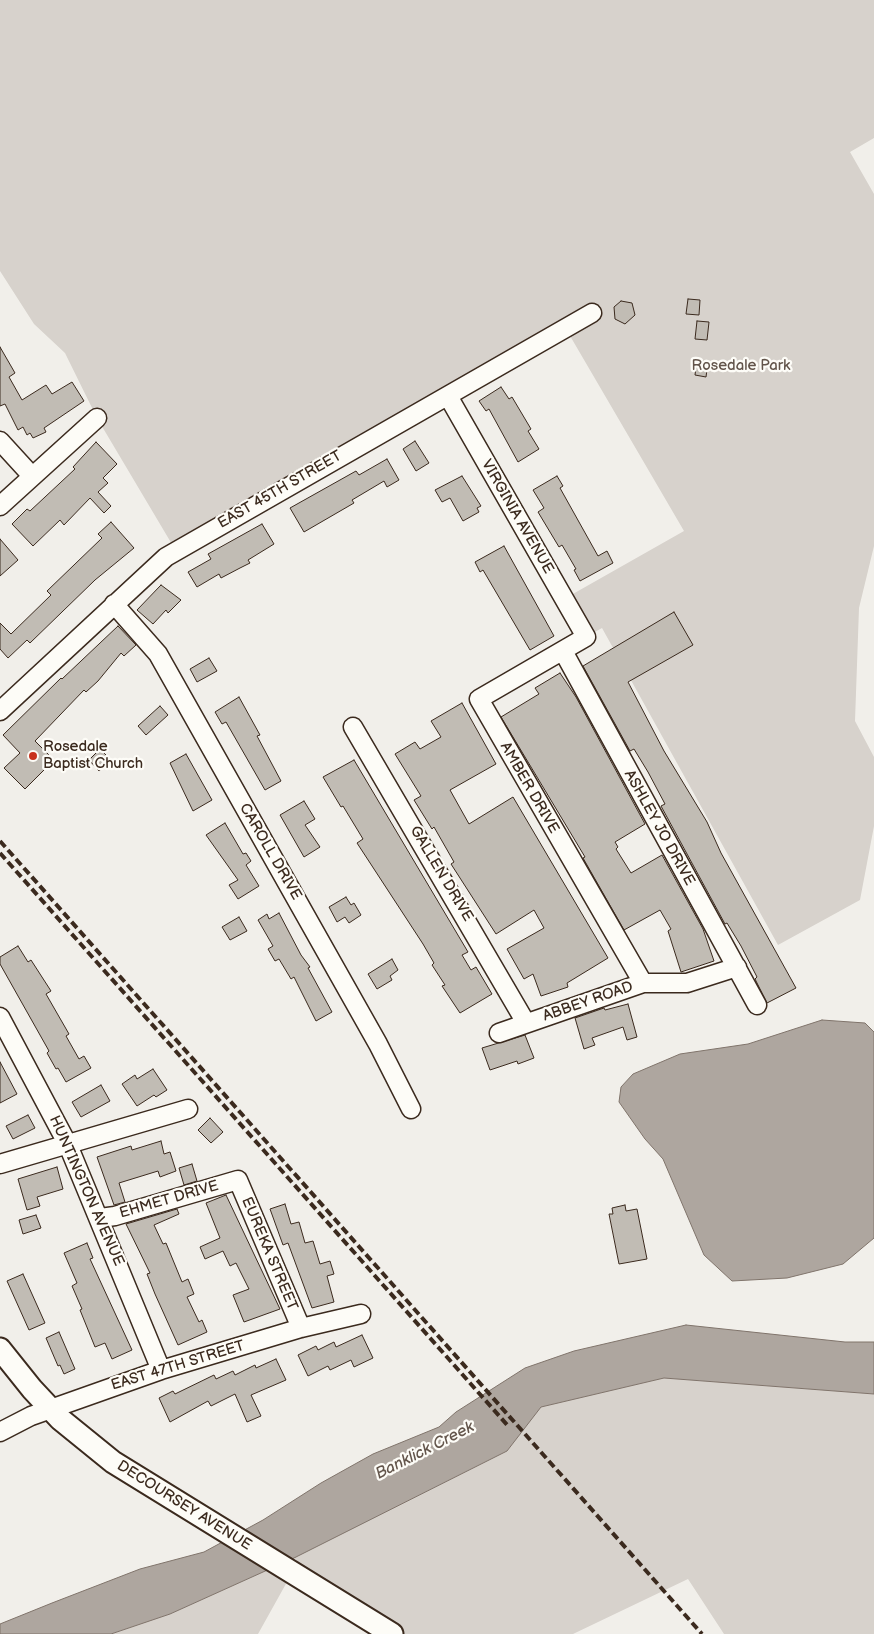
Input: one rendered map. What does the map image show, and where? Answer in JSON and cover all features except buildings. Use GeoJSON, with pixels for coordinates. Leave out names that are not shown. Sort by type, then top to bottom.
{"type":"FeatureCollection","features":[{"type":"Feature","properties":{"kind":"main road","name":"DECOURSEY AVENUE"},"geometry":{"type":"LineString","coordinates":[[0,1349],[32,1389],[52,1410],[113,1462],[157,1491],[392,1634]]}},
{"type":"Feature","properties":{"kind":"street","name":"EAST 45TH STREET"},"geometry":{"type":"LineString","coordinates":[[0,711],[166,557],[592,313]]}},
{"type":"Feature","properties":{"kind":"street","name":"VIRGINIA AVENUE"},"geometry":{"type":"LineString","coordinates":[[448,396],[586,637]]}},
{"type":"Feature","properties":{"kind":"street"},"geometry":{"type":"LineString","coordinates":[[0,506],[98,418]]}},
{"type":"Feature","properties":{"kind":"street"},"geometry":{"type":"LineString","coordinates":[[0,441],[32,476]]}},
{"type":"Feature","properties":{"kind":"street","name":"CAROLL DRIVE"},"geometry":{"type":"LineString","coordinates":[[114,604],[158,654],[378,1044],[411,1109]]}},
{"type":"Feature","properties":{"kind":"street","name":"AMBER DRIVE"},"geometry":{"type":"LineString","coordinates":[[586,637],[479,699],[643,983]]}},
{"type":"Feature","properties":{"kind":"street","name":"ASHLEY JO DRIVE"},"geometry":{"type":"LineString","coordinates":[[562,651],[757,1005]]}},
{"type":"Feature","properties":{"kind":"street","name":"GALLEN DRIVE"},"geometry":{"type":"LineString","coordinates":[[353,727],[526,1023]]}},
{"type":"Feature","properties":{"kind":"street","name":"ABBEY ROAD"},"geometry":{"type":"LineString","coordinates":[[499,1033],[643,983],[687,983],[737,967]]}},
{"type":"Feature","properties":{"kind":"street","name":"HUNTINGTON AVENUE"},"geometry":{"type":"LineString","coordinates":[[0,1017],[68,1144],[161,1370]]}},
{"type":"Feature","properties":{"kind":"street"},"geometry":{"type":"LineString","coordinates":[[0,1164],[188,1109]]}},
{"type":"Feature","properties":{"kind":"street","name":"EHMET DRIVE"},"geometry":{"type":"LineString","coordinates":[[100,1218],[115,1216],[238,1180]]}},
{"type":"Feature","properties":{"kind":"street","name":"EUREKA STREET"},"geometry":{"type":"LineString","coordinates":[[238,1180],[300,1328]]}},
{"type":"Feature","properties":{"kind":"street","name":"EAST 47TH STREET"},"geometry":{"type":"LineString","coordinates":[[0,1432],[31,1416],[161,1370],[300,1328],[361,1314]]}},
{"type":"Feature","properties":{"kind":"green space","name":"Rosedale Park"},"geometry":{"type":"Polygon","coordinates":[[[0,0],[874,0],[874,138],[850,152],[874,194],[874,546],[859,608],[855,721],[874,757],[874,826],[860,900],[778,945],[602,628],[586,637],[564,599],[684,531],[566,329],[176,551],[97,418],[65,353],[34,324],[0,271],[0,0]]]}},
{"type":"Feature","properties":{"kind":"green space"},"geometry":{"type":"Polygon","coordinates":[[[664,1378],[874,1394],[874,1634],[724,1634],[688,1579],[573,1634],[392,1634],[351,1609],[294,1558],[507,1451],[540,1407],[664,1378]]]}},
{"type":"Feature","properties":{"kind":"green space"},"geometry":{"type":"Polygon","coordinates":[[[278,1565],[292,1573],[258,1634],[111,1634],[170,1614],[278,1565]]]}},
{"type":"Feature","properties":{"kind":"water"},"geometry":{"type":"Polygon","coordinates":[[[822,1020],[865,1023],[874,1032],[874,1238],[843,1264],[787,1278],[732,1281],[704,1255],[663,1159],[645,1139],[619,1102],[621,1087],[633,1074],[680,1054],[748,1044],[822,1020]]]}},
{"type":"Feature","properties":{"kind":"water","name":"Banklick Creek"},"geometry":{"type":"Polygon","coordinates":[[[686,1325],[845,1342],[874,1342],[874,1394],[664,1378],[541,1407],[507,1451],[294,1558],[170,1614],[111,1634],[0,1634],[0,1624],[52,1603],[140,1569],[204,1552],[263,1520],[321,1483],[373,1454],[439,1427],[456,1412],[525,1368],[574,1351],[686,1325]]]}},
{"type":"Feature","properties":{"kind":"railway"},"geometry":{"type":"LineString","coordinates":[[0,841],[702,1634]]}},
{"type":"Feature","properties":{"kind":"railway"},"geometry":{"type":"LineString","coordinates":[[0,853],[509,1427]]}},
{"type":"Feature","properties":{"kind":"place","name":"Rosedale Baptist Church"},"geometry":{"type":"Point","coordinates":[33,756]}}]}
